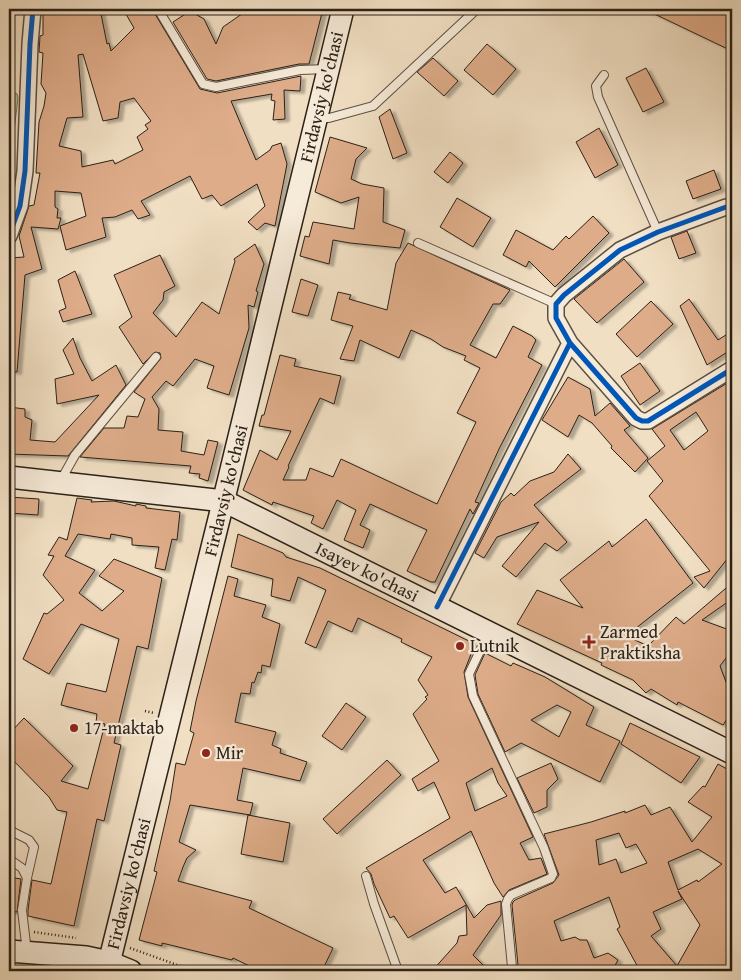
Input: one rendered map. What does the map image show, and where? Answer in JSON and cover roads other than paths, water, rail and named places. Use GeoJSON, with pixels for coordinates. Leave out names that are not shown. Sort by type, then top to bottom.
{"type":"FeatureCollection","features":[{"type":"Feature","properties":{"kind":"main road","name":"Firdavsiy ko'chasi"},"geometry":{"type":"LineString","coordinates":[[110,959],[224,501],[343,9]]}},
{"type":"Feature","properties":{"kind":"main road","name":"Isayev ko'chasi"},"geometry":{"type":"LineString","coordinates":[[9,478],[224,501],[732,753]]}},
{"type":"Feature","properties":{"kind":"main road"},"geometry":{"type":"LineString","coordinates":[[18,953],[110,959],[131,971]]}},
{"type":"Feature","properties":{"kind":"street"},"geometry":{"type":"LineString","coordinates":[[9,236],[20,206],[25,171],[33,9]]}},
{"type":"Feature","properties":{"kind":"street"},"geometry":{"type":"LineString","coordinates":[[726,207],[658,232],[620,250],[564,295],[556,304],[556,318],[570,343],[636,418],[642,421],[648,421],[732,369]]}},
{"type":"Feature","properties":{"kind":"street"},"geometry":{"type":"LineString","coordinates":[[437,607],[570,343]]}},
{"type":"Feature","properties":{"kind":"lane"},"geometry":{"type":"LineString","coordinates":[[158,9],[203,84],[216,87],[300,70],[329,69]]}},
{"type":"Feature","properties":{"kind":"lane"},"geometry":{"type":"LineString","coordinates":[[316,118],[329,118],[373,106],[477,9]]}},
{"type":"Feature","properties":{"kind":"lane"},"geometry":{"type":"LineString","coordinates":[[604,75],[596,86],[598,96],[658,232]]}},
{"type":"Feature","properties":{"kind":"lane"},"geometry":{"type":"LineString","coordinates":[[418,243],[556,304]]}},
{"type":"Feature","properties":{"kind":"lane"},"geometry":{"type":"LineString","coordinates":[[60,482],[75,455],[156,357]]}},
{"type":"Feature","properties":{"kind":"lane"},"geometry":{"type":"LineString","coordinates":[[489,633],[470,674],[469,679],[473,696],[544,848],[553,874],[551,878],[508,899],[506,904],[512,968],[514,971]]}},
{"type":"Feature","properties":{"kind":"lane"},"geometry":{"type":"LineString","coordinates":[[9,830],[28,840],[34,847],[22,910],[25,931],[18,953]]}},
{"type":"Feature","properties":{"kind":"lane"},"geometry":{"type":"LineString","coordinates":[[9,859],[22,868],[27,878]]}},
{"type":"Feature","properties":{"kind":"lane"},"geometry":{"type":"LineString","coordinates":[[366,876],[398,971]]}},
{"type":"Feature","properties":{"kind":"place","name":"Zarmed Praktiksha"},"geometry":{"type":"Point","coordinates":[589,642]}},
{"type":"Feature","properties":{"kind":"place","name":"Lutnik"},"geometry":{"type":"Point","coordinates":[460,646]}},
{"type":"Feature","properties":{"kind":"place","name":"17-maktab"},"geometry":{"type":"Point","coordinates":[74,728]}},
{"type":"Feature","properties":{"kind":"place","name":"Mir"},"geometry":{"type":"Point","coordinates":[206,753]}}]}
